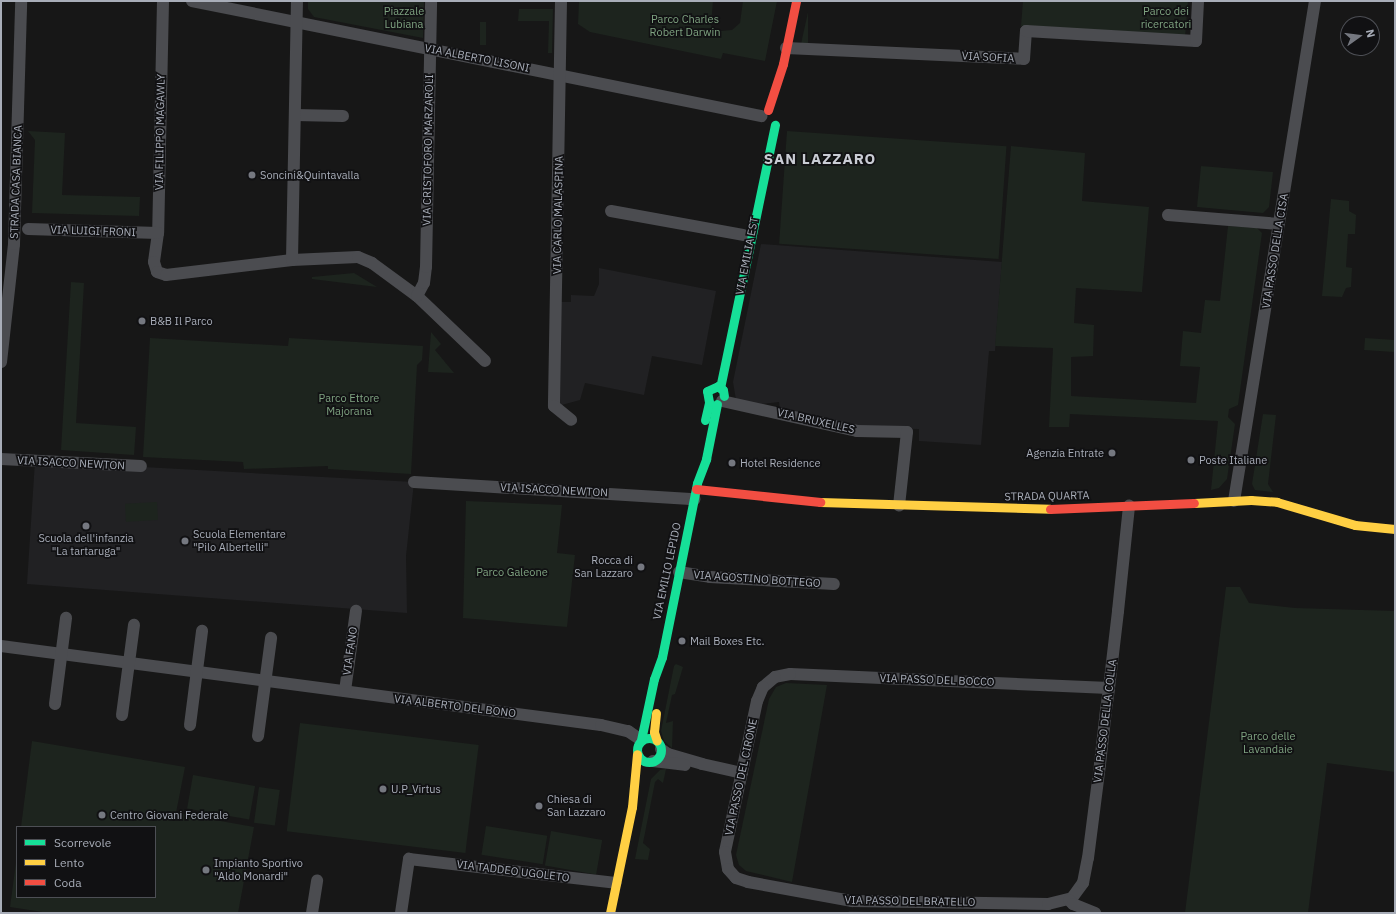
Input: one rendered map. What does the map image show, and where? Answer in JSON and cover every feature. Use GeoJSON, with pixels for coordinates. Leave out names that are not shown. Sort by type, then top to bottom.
{"type":"FeatureCollection","features":[{"type":"Feature","properties":{"kind":"main road","name":"VIA EMILIA EST"},"geometry":{"type":"LineString","coordinates":[[764,113],[774,101],[796,1]]}},
{"type":"Feature","properties":{"kind":"main road","name":"VIA EMILIA EST"},"geometry":{"type":"LineString","coordinates":[[715,403],[706,394],[716,387],[775,125],[783,64]]}},
{"type":"Feature","properties":{"kind":"main road"},"geometry":{"type":"LineString","coordinates":[[775,125],[765,126],[764,113],[777,115]]}},
{"type":"Feature","properties":{"kind":"main road","name":"VIA EMILIA EST"},"geometry":{"type":"LineString","coordinates":[[716,387],[763,130]]}},
{"type":"Feature","properties":{"kind":"main road","name":"VIA EMILIA EST"},"geometry":{"type":"LineString","coordinates":[[696,491],[699,454],[715,403],[725,396],[716,387]]}},
{"type":"Feature","properties":{"kind":"main road","name":"STRADA QUARTA"},"geometry":{"type":"LineString","coordinates":[[696,491],[792,501],[1035,510],[1234,501],[1277,502],[1355,525],[1395,529]]}},
{"type":"Feature","properties":{"kind":"main road","name":"VIA EMILIO LEPIDO"},"geometry":{"type":"LineString","coordinates":[[632,807],[645,773],[653,762],[659,757],[659,745],[654,729],[662,657],[696,491]]}},
{"type":"Feature","properties":{"kind":"main road","name":"VIA EMILIO LEPIDO"},"geometry":{"type":"LineString","coordinates":[[610,913],[632,807],[637,746],[641,740],[654,679],[662,657]]}},
{"type":"Feature","properties":{"kind":"main road"},"geometry":{"type":"LineString","coordinates":[[641,740],[647,738],[659,745]]}},
{"type":"Feature","properties":{"kind":"main road"},"geometry":{"type":"LineString","coordinates":[[637,754],[645,762],[653,762]]}},
{"type":"Feature","properties":{"kind":"street","name":"STRADA CASA BIANCA"},"geometry":{"type":"LineString","coordinates":[[1,362],[5,288],[14,244],[21,1]]}},
{"type":"Feature","properties":{"kind":"street","name":"VIA FILIPPO MAGAWLY"},"geometry":{"type":"LineString","coordinates":[[163,1],[158,233],[154,262],[157,272],[166,275],[292,260]]}},
{"type":"Feature","properties":{"kind":"street","name":"VIA ALBERTO LISONI"},"geometry":{"type":"LineString","coordinates":[[192,1],[560,75],[764,113]]}},
{"type":"Feature","properties":{"kind":"street"},"geometry":{"type":"LineString","coordinates":[[297,1],[292,260],[358,257],[372,263],[417,296],[485,362]]}},
{"type":"Feature","properties":{"kind":"street","name":"VIA CRISTOFORO MARZAROLI"},"geometry":{"type":"LineString","coordinates":[[417,296],[424,283],[426,267],[431,1]]}},
{"type":"Feature","properties":{"kind":"street","name":"VIA CARLO MALASPINA"},"geometry":{"type":"LineString","coordinates":[[562,1],[554,406],[571,420]]}},
{"type":"Feature","properties":{"kind":"street","name":"VIA SOFIA"},"geometry":{"type":"LineString","coordinates":[[786,48],[1024,59],[1026,32],[1196,42],[1198,1]]}},
{"type":"Feature","properties":{"kind":"street","name":"VIA PASSO DELLA CISA"},"geometry":{"type":"LineString","coordinates":[[1234,501],[1315,1]]}},
{"type":"Feature","properties":{"kind":"street"},"geometry":{"type":"LineString","coordinates":[[295,115],[343,116]]}},
{"type":"Feature","properties":{"kind":"street","name":"VIA EMILIA EST"},"geometry":{"type":"LineString","coordinates":[[611,211],[743,235]]}},
{"type":"Feature","properties":{"kind":"street"},"geometry":{"type":"LineString","coordinates":[[1168,215],[1280,224]]}},
{"type":"Feature","properties":{"kind":"street","name":"VIA LUIGI FRONI"},"geometry":{"type":"LineString","coordinates":[[28,229],[158,233]]}},
{"type":"Feature","properties":{"kind":"street","name":"VIA BRUXELLES"},"geometry":{"type":"LineString","coordinates":[[715,403],[857,431],[907,432],[899,506]]}},
{"type":"Feature","properties":{"kind":"street","name":"VIA ISACCO NEWTON"},"geometry":{"type":"LineString","coordinates":[[1,459],[141,466]]}},
{"type":"Feature","properties":{"kind":"street","name":"VIA ISACCO NEWTON"},"geometry":{"type":"LineString","coordinates":[[414,482],[696,491]]}},
{"type":"Feature","properties":{"kind":"street","name":"VIA PASSO DELLA COLLA"},"geometry":{"type":"LineString","coordinates":[[1069,900],[1079,890],[1085,875],[1109,688],[1129,506]]}},
{"type":"Feature","properties":{"kind":"street","name":"VIA AGOSTINO BOTTEGO"},"geometry":{"type":"LineString","coordinates":[[679,572],[710,577],[834,584]]}},
{"type":"Feature","properties":{"kind":"street","name":"VIA FANO"},"geometry":{"type":"LineString","coordinates":[[344,691],[356,611]]}},
{"type":"Feature","properties":{"kind":"street"},"geometry":{"type":"LineString","coordinates":[[55,704],[66,618]]}},
{"type":"Feature","properties":{"kind":"street"},"geometry":{"type":"LineString","coordinates":[[122,715],[134,625]]}},
{"type":"Feature","properties":{"kind":"street"},"geometry":{"type":"LineString","coordinates":[[190,725],[202,631]]}},
{"type":"Feature","properties":{"kind":"street"},"geometry":{"type":"LineString","coordinates":[[258,736],[271,638]]}},
{"type":"Feature","properties":{"kind":"street","name":"VIA ALBERTO DEL BONO"},"geometry":{"type":"LineString","coordinates":[[1,646],[616,727],[634,733],[641,740]]}},
{"type":"Feature","properties":{"kind":"street","name":"VIA PASSO DEL BOCCO"},"geometry":{"type":"LineString","coordinates":[[767,682],[778,676],[790,674],[1109,688]]}},
{"type":"Feature","properties":{"kind":"street","name":"VIA PASSO DEL CIRONE"},"geometry":{"type":"LineString","coordinates":[[731,873],[726,865],[725,852],[757,701],[767,682]]}},
{"type":"Feature","properties":{"kind":"street"},"geometry":{"type":"LineString","coordinates":[[659,745],[668,754],[742,773]]}},
{"type":"Feature","properties":{"kind":"street"},"geometry":{"type":"LineString","coordinates":[[653,762],[710,766]]}},
{"type":"Feature","properties":{"kind":"street","name":"VIA TADDEO UGOLETO"},"geometry":{"type":"LineString","coordinates":[[401,913],[409,859],[616,884]]}},
{"type":"Feature","properties":{"kind":"street","name":"VIA PASSO DEL BRATELLO"},"geometry":{"type":"LineString","coordinates":[[731,873],[748,882],[852,901],[1048,904],[1069,900]]}},
{"type":"Feature","properties":{"kind":"street"},"geometry":{"type":"LineString","coordinates":[[312,913],[317,880]]}},
{"type":"Feature","properties":{"kind":"street"},"geometry":{"type":"LineString","coordinates":[[1069,900],[1073,904],[1095,913]]}},
{"type":"Feature","properties":{"kind":"shaded area"},"geometry":{"type":"Polygon","coordinates":[[[761,244],[1002,262],[995,351],[989,351],[981,445],[919,441],[919,429],[857,428],[780,411],[779,402],[754,405],[736,400],[733,382],[761,244]]]}},
{"type":"Feature","properties":{"kind":"shaded area"},"geometry":{"type":"Polygon","coordinates":[[[599,268],[716,291],[702,365],[652,356],[644,395],[585,383],[580,400],[558,406],[561,302],[571,302],[571,295],[594,296],[599,284],[599,268]]]}},
{"type":"Feature","properties":{"kind":"shaded area"},"geometry":{"type":"Polygon","coordinates":[[[35,461],[414,482],[406,556],[407,613],[27,584],[35,461]]]}},
{"type":"Feature","properties":{"kind":"shaded area"},"geometry":{"type":"Polygon","coordinates":[[[849,911],[869,912],[1082,913],[848,913],[849,911]]]}},
{"type":"Feature","properties":{"kind":"green space","name":"Piazzale Lubiana"},"geometry":{"type":"Polygon","coordinates":[[[308,1],[424,1],[423,38],[314,17],[308,9],[308,1]]]}},
{"type":"Feature","properties":{"kind":"green space","name":"Parco Charles Robert Darwin"},"geometry":{"type":"Polygon","coordinates":[[[579,1],[713,1],[711,25],[712,28],[721,31],[732,30],[740,23],[743,1],[777,1],[765,61],[723,53],[721,59],[590,32],[578,24],[579,1]]]}},
{"type":"Feature","properties":{"kind":"green space","name":"Parco dei ricercatori"},"geometry":{"type":"Polygon","coordinates":[[[1023,1],[1188,1],[1185,37],[1021,26],[1023,1]]]}},
{"type":"Feature","properties":{"kind":"green space"},"geometry":{"type":"Polygon","coordinates":[[[519,9],[553,9],[552,53],[548,53],[549,21],[518,21],[519,9]]]}},
{"type":"Feature","properties":{"kind":"green space"},"geometry":{"type":"Polygon","coordinates":[[[808,12],[808,44],[801,44],[808,12]]]}},
{"type":"Feature","properties":{"kind":"green space"},"geometry":{"type":"Polygon","coordinates":[[[480,22],[486,22],[486,45],[480,45],[480,22]]]}},
{"type":"Feature","properties":{"kind":"green space"},"geometry":{"type":"Polygon","coordinates":[[[28,131],[65,133],[62,195],[140,197],[139,216],[32,213],[35,140],[28,131]]]}},
{"type":"Feature","properties":{"kind":"green space"},"geometry":{"type":"Polygon","coordinates":[[[787,131],[1006,146],[999,259],[779,244],[787,131]]]}},
{"type":"Feature","properties":{"kind":"green space"},"geometry":{"type":"Polygon","coordinates":[[[1011,146],[1085,153],[1082,201],[1149,207],[1142,292],[1076,288],[1074,323],[1094,325],[1093,356],[1071,357],[1071,396],[1196,403],[1200,367],[1180,366],[1183,331],[1201,333],[1205,300],[1220,301],[1228,226],[1257,228],[1262,233],[1238,405],[1229,409],[1228,417],[1235,424],[1227,479],[1219,488],[1211,490],[1218,421],[1070,414],[1069,427],[1049,427],[1053,348],[995,346],[1011,146]]]}},
{"type":"Feature","properties":{"kind":"green space"},"geometry":{"type":"Polygon","coordinates":[[[1201,166],[1273,172],[1269,207],[1263,213],[1197,207],[1201,166]]]}},
{"type":"Feature","properties":{"kind":"green space"},"geometry":{"type":"Polygon","coordinates":[[[1331,199],[1349,201],[1349,211],[1356,215],[1355,234],[1348,234],[1346,267],[1352,268],[1351,287],[1346,288],[1342,297],[1322,296],[1331,199]]]}},
{"type":"Feature","properties":{"kind":"green space"},"geometry":{"type":"Polygon","coordinates":[[[354,273],[377,287],[312,279],[312,277],[354,273]]]}},
{"type":"Feature","properties":{"kind":"green space"},"geometry":{"type":"Polygon","coordinates":[[[71,282],[84,283],[76,423],[136,427],[134,455],[61,450],[71,282]]]}},
{"type":"Feature","properties":{"kind":"green space"},"geometry":{"type":"Polygon","coordinates":[[[431,332],[441,344],[435,350],[454,373],[428,372],[431,332]]]}},
{"type":"Feature","properties":{"kind":"green space","name":"Parco Ettore Majorana"},"geometry":{"type":"Polygon","coordinates":[[[150,338],[288,346],[289,338],[423,346],[422,360],[417,365],[411,474],[328,469],[328,466],[244,469],[243,462],[143,457],[150,338]]]}},
{"type":"Feature","properties":{"kind":"green space"},"geometry":{"type":"Polygon","coordinates":[[[1365,338],[1395,340],[1394,352],[1364,350],[1365,338]]]}},
{"type":"Feature","properties":{"kind":"green space"},"geometry":{"type":"Polygon","coordinates":[[[1263,414],[1276,415],[1268,484],[1273,492],[1255,490],[1252,484],[1263,414]]]}},
{"type":"Feature","properties":{"kind":"green space","name":"Parco Galeone"},"geometry":{"type":"Polygon","coordinates":[[[466,501],[562,505],[557,553],[575,555],[567,627],[463,618],[466,501]]]}},
{"type":"Feature","properties":{"kind":"green space"},"geometry":{"type":"Polygon","coordinates":[[[157,502],[158,520],[126,522],[125,504],[157,502]]]}},
{"type":"Feature","properties":{"kind":"green space","name":"Parco delle Lavandaie"},"geometry":{"type":"Polygon","coordinates":[[[1226,587],[1240,587],[1249,603],[1295,608],[1395,611],[1395,772],[1327,763],[1308,913],[1185,913],[1226,587]]]}},
{"type":"Feature","properties":{"kind":"green space"},"geometry":{"type":"Polygon","coordinates":[[[676,664],[683,667],[675,694],[672,695],[666,723],[673,721],[672,748],[664,741],[661,731],[674,666],[676,664]]]}},
{"type":"Feature","properties":{"kind":"green space"},"geometry":{"type":"Polygon","coordinates":[[[786,683],[827,685],[792,882],[746,871],[739,865],[736,855],[769,699],[776,687],[786,683]]]}},
{"type":"Feature","properties":{"kind":"green space","name":"U.P_Virtus"},"geometry":{"type":"Polygon","coordinates":[[[300,723],[479,745],[465,853],[287,831],[300,723]]]}},
{"type":"Feature","properties":{"kind":"green space"},"geometry":{"type":"Polygon","coordinates":[[[32,741],[185,767],[176,813],[254,827],[238,913],[49,913],[10,907],[16,862],[16,898],[156,898],[156,826],[21,826],[32,741]]]}},
{"type":"Feature","properties":{"kind":"green space"},"geometry":{"type":"Polygon","coordinates":[[[666,769],[663,783],[658,779],[655,782],[643,843],[650,849],[648,860],[635,859],[651,779],[660,770],[666,769]]]}},
{"type":"Feature","properties":{"kind":"green space"},"geometry":{"type":"Polygon","coordinates":[[[193,775],[255,786],[249,819],[187,808],[193,775]]]}},
{"type":"Feature","properties":{"kind":"green space"},"geometry":{"type":"Polygon","coordinates":[[[259,787],[280,790],[275,826],[254,823],[259,787]]]}},
{"type":"Feature","properties":{"kind":"green space"},"geometry":{"type":"Polygon","coordinates":[[[486,826],[547,836],[543,864],[481,855],[486,826]]]}},
{"type":"Feature","properties":{"kind":"green space"},"geometry":{"type":"Polygon","coordinates":[[[551,831],[602,840],[596,874],[545,865],[551,831]]]}},
{"type":"Feature","properties":{"kind":"traffic: fast"},"geometry":{"type":"LineString","coordinates":[[720,388],[775,125]]}},
{"type":"Feature","properties":{"kind":"traffic: fast"},"geometry":{"type":"LineString","coordinates":[[705,420],[709,402],[707,391],[718,386],[723,390],[724,396]]}},
{"type":"Feature","properties":{"kind":"traffic: fast"},"geometry":{"type":"LineString","coordinates":[[641,740],[654,679],[662,657],[697,483],[706,459],[717,404]]}},
{"type":"Feature","properties":{"kind":"traffic: fast"},"geometry":{"type":"LineString","coordinates":[[649,738],[658,741],[661,750],[658,759],[649,762],[640,759],[637,750],[640,741],[649,738]]}},
{"type":"Feature","properties":{"kind":"traffic: slow"},"geometry":{"type":"LineString","coordinates":[[1194,503],[1251,500],[1277,502],[1355,525],[1395,529]]}},
{"type":"Feature","properties":{"kind":"traffic: slow"},"geometry":{"type":"LineString","coordinates":[[820,502],[1050,509]]}},
{"type":"Feature","properties":{"kind":"traffic: slow"},"geometry":{"type":"LineString","coordinates":[[656,713],[654,732],[657,741]]}},
{"type":"Feature","properties":{"kind":"traffic: slow"},"geometry":{"type":"LineString","coordinates":[[610,913],[632,807],[637,754]]}},
{"type":"Feature","properties":{"kind":"traffic: jam"},"geometry":{"type":"LineString","coordinates":[[768,110],[783,64],[796,1]]}},
{"type":"Feature","properties":{"kind":"traffic: jam"},"geometry":{"type":"LineString","coordinates":[[696,489],[820,502]]}},
{"type":"Feature","properties":{"kind":"traffic: jam"},"geometry":{"type":"LineString","coordinates":[[1050,509],[1194,503]]}},
{"type":"Feature","properties":{"kind":"place","name":"Soncini&Quintavalla"},"geometry":{"type":"Point","coordinates":[252,175]}},
{"type":"Feature","properties":{"kind":"place","name":"B&B Il Parco"},"geometry":{"type":"Point","coordinates":[142,321]}},
{"type":"Feature","properties":{"kind":"place","name":"Agenzia Entrate"},"geometry":{"type":"Point","coordinates":[1112,453]}},
{"type":"Feature","properties":{"kind":"place","name":"Poste Italiane"},"geometry":{"type":"Point","coordinates":[1191,460]}},
{"type":"Feature","properties":{"kind":"place","name":"Hotel Residence"},"geometry":{"type":"Point","coordinates":[732,463]}},
{"type":"Feature","properties":{"kind":"place","name":"Scuola dell'infanzia \"La tartaruga\""},"geometry":{"type":"Point","coordinates":[86,526]}},
{"type":"Feature","properties":{"kind":"place","name":"Scuola Elementare \"Pilo Albertelli\""},"geometry":{"type":"Point","coordinates":[185,541]}},
{"type":"Feature","properties":{"kind":"place","name":"Rocca di San Lazzaro"},"geometry":{"type":"Point","coordinates":[641,567]}},
{"type":"Feature","properties":{"kind":"place","name":"Mail Boxes Etc."},"geometry":{"type":"Point","coordinates":[682,641]}},
{"type":"Feature","properties":{"kind":"place","name":"U.P_Virtus"},"geometry":{"type":"Point","coordinates":[383,789]}},
{"type":"Feature","properties":{"kind":"place","name":"Chiesa di San Lazzaro"},"geometry":{"type":"Point","coordinates":[539,806]}},
{"type":"Feature","properties":{"kind":"place","name":"Centro Giovani Federale"},"geometry":{"type":"Point","coordinates":[102,815]}},
{"type":"Feature","properties":{"kind":"place","name":"Impianto Sportivo \"Aldo Monardi\""},"geometry":{"type":"Point","coordinates":[206,870]}},
{"type":"Feature","properties":{"kind":"district","name":"SAN LAZZARO"},"geometry":{"type":"Point","coordinates":[820,159]}}]}
